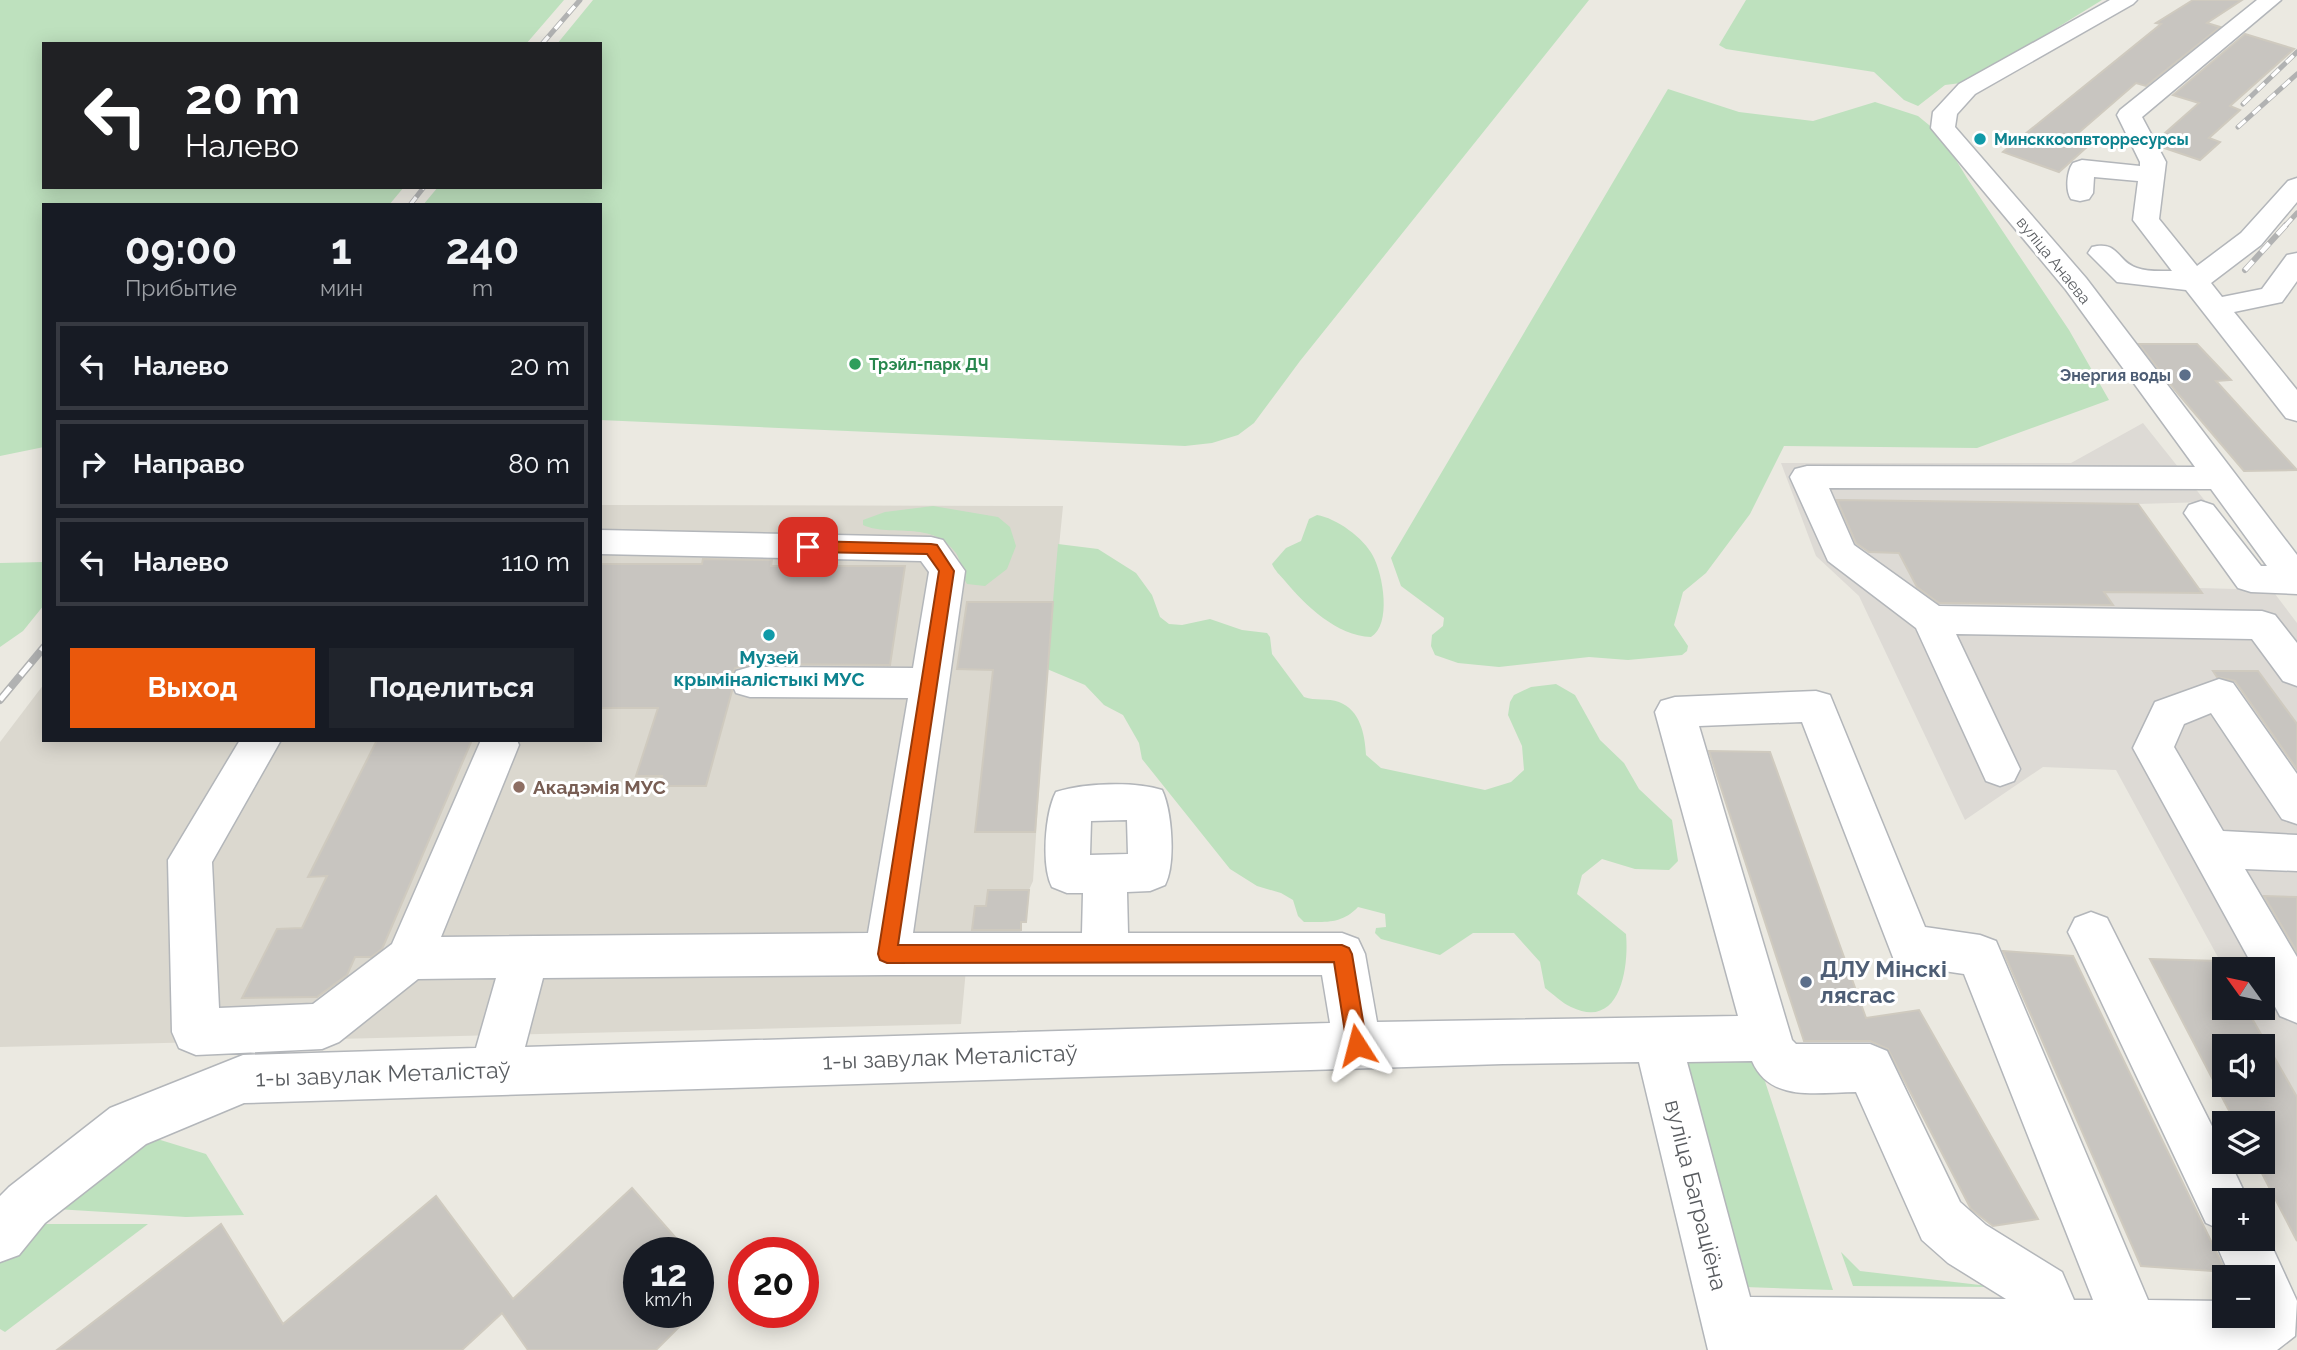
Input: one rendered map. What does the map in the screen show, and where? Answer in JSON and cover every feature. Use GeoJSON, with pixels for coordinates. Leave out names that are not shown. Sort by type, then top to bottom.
{"type":"FeatureCollection","features":[{"type":"Feature","properties":{"kind":"street","name":"вуліца Анаева"},"geometry":{"type":"LineString","coordinates":[[2126,0],[1967,89],[1945,112],[1943,128],[2076,284],[2218,478],[2285,552],[2297,580]]}},
{"type":"Feature","properties":{"kind":"street"},"geometry":{"type":"LineString","coordinates":[[2270,0],[2129,116],[2153,162],[2146,220],[2297,411]]}},
{"type":"Feature","properties":{"kind":"street"},"geometry":{"type":"LineString","coordinates":[[2080,193],[2082,168],[2152,175]]}},
{"type":"Feature","properties":{"kind":"street"},"geometry":{"type":"LineString","coordinates":[[2102,253],[2127,276],[2195,282],[2251,239],[2297,186]]}},
{"type":"Feature","properties":{"kind":"street"},"geometry":{"type":"LineString","coordinates":[[2215,306],[2272,296],[2297,261]]}},
{"type":"Feature","properties":{"kind":"street"},"geometry":{"type":"LineString","coordinates":[[2000,769],[1931,620],[1840,552],[1807,477],[2218,478]]}},
{"type":"Feature","properties":{"kind":"street"},"geometry":{"type":"LineString","coordinates":[[2201,513],[2251,579],[2297,580]]}},
{"type":"Feature","properties":{"kind":"street"},"geometry":{"type":"LineString","coordinates":[[602,542],[931,549],[947,571],[887,954]]}},
{"type":"Feature","properties":{"kind":"street"},"geometry":{"type":"LineString","coordinates":[[1931,620],[2262,625],[2297,671]]}},
{"type":"Feature","properties":{"kind":"street"},"geometry":{"type":"LineString","coordinates":[[750,682],[931,682]]}},
{"type":"Feature","properties":{"kind":"street"},"geometry":{"type":"LineString","coordinates":[[2297,807],[2219,694],[2169,713],[2153,748],[2297,1001]]}},
{"type":"Feature","properties":{"kind":"street"},"geometry":{"type":"LineString","coordinates":[[2056,1325],[2043,1291],[1967,1244],[1941,1221],[1870,1068],[1785,1068],[1772,1052],[1675,712],[1816,706],[1910,945],[1980,956],[2132,1328]]}},
{"type":"Feature","properties":{"kind":"street"},"geometry":{"type":"LineString","coordinates":[[260,742],[190,860],[196,1032],[322,1026],[410,958],[499,745]]}},
{"type":"Feature","properties":{"kind":"street"},"geometry":{"type":"LineString","coordinates":[[2210,849],[2297,853]]}},
{"type":"Feature","properties":{"kind":"street"},"geometry":{"type":"LineString","coordinates":[[1105,874],[1105,954]]}},
{"type":"Feature","properties":{"kind":"street"},"geometry":{"type":"LineString","coordinates":[[2091,932],[2216,1188]]}},
{"type":"Feature","properties":{"kind":"street"},"geometry":{"type":"LineString","coordinates":[[410,958],[1342,954],[1357,1045]]}},
{"type":"Feature","properties":{"kind":"street"},"geometry":{"type":"LineString","coordinates":[[494,1071],[525,957]]}},
{"type":"Feature","properties":{"kind":"street","name":"1-ы завулак Металістаў"},"geometry":{"type":"LineString","coordinates":[[0,1236],[27,1205],[128,1126],[243,1079],[1357,1045],[1768,1038]]}},
{"type":"Feature","properties":{"kind":"street","name":"вуліца Баграціёна"},"geometry":{"type":"LineString","coordinates":[[1657,1039],[1732,1337]]}},
{"type":"Feature","properties":{"kind":"street"},"geometry":{"type":"LineString","coordinates":[[1732,1337],[2056,1325],[2262,1328]]}},
{"type":"Feature","properties":{"kind":"shaded area"},"geometry":{"type":"Polygon","coordinates":[[[2143,423],[2206,502],[2138,504],[2199,588],[2272,590],[2297,623],[2297,1241],[2268,1174],[2275,1174],[2275,1111],[2230,1111],[2222,1097],[2275,1097],[2275,1034],[2212,1034],[2212,1077],[2150,959],[2212,961],[2212,1020],[2275,1020],[2275,957],[2218,957],[2116,770],[2043,767],[1965,820],[1859,596],[1816,556],[1781,463],[2071,463],[2143,423]]]}},
{"type":"Feature","properties":{"kind":"shaded area","name":"Акадэмія МУС"},"geometry":{"type":"Polygon","coordinates":[[[602,505],[1063,506],[1047,669],[1033,881],[1029,890],[1026,922],[1021,922],[1020,942],[966,969],[961,1024],[0,1047],[0,742],[42,687],[42,742],[602,742],[602,505]]]}},
{"type":"Feature","properties":{"kind":"green space"},"geometry":{"type":"Polygon","coordinates":[[[0,0],[564,0],[528,42],[42,42],[42,189],[402,189],[391,203],[42,203],[42,447],[0,456],[0,0]]]}},
{"type":"Feature","properties":{"kind":"green space"},"geometry":{"type":"Polygon","coordinates":[[[593,0],[1589,0],[1300,361],[1254,423],[1238,435],[1212,443],[1185,446],[602,420],[602,203],[425,203],[436,189],[602,189],[602,42],[559,42],[593,0]]]}},
{"type":"Feature","properties":{"kind":"green space"},"geometry":{"type":"Polygon","coordinates":[[[1746,0],[2102,0],[1969,82],[1945,85],[1918,106],[1904,100],[1874,72],[1726,49],[1719,45],[1746,0]]]}},
{"type":"Feature","properties":{"kind":"green space"},"geometry":{"type":"Polygon","coordinates":[[[1668,89],[1739,112],[1813,121],[1875,102],[1918,116],[1940,134],[2069,330],[2109,400],[1977,448],[1784,446],[1750,514],[1706,573],[1683,592],[1674,625],[1688,646],[1682,655],[1628,660],[1589,657],[1499,667],[1458,663],[1435,655],[1431,646],[1432,635],[1443,626],[1444,618],[1401,586],[1391,558],[1668,89]]]}},
{"type":"Feature","properties":{"kind":"green space"},"geometry":{"type":"Polygon","coordinates":[[[933,506],[998,517],[1010,527],[1016,546],[1007,569],[985,586],[967,584],[956,553],[935,536],[911,531],[874,529],[863,525],[863,520],[885,512],[933,506]]]}},
{"type":"Feature","properties":{"kind":"green space"},"geometry":{"type":"Polygon","coordinates":[[[1317,515],[1332,520],[1356,536],[1369,549],[1377,564],[1384,599],[1382,622],[1371,637],[1346,631],[1323,618],[1293,590],[1272,564],[1286,548],[1301,541],[1309,519],[1317,515]]]}},
{"type":"Feature","properties":{"kind":"green space"},"geometry":{"type":"Polygon","coordinates":[[[1058,544],[1098,549],[1136,573],[1152,595],[1160,617],[1169,624],[1182,625],[1210,619],[1242,630],[1267,633],[1272,654],[1304,697],[1339,702],[1352,711],[1363,731],[1366,755],[1381,768],[1485,790],[1511,782],[1524,770],[1522,746],[1508,715],[1514,695],[1531,687],[1556,684],[1575,695],[1600,740],[1624,763],[1639,789],[1672,820],[1678,861],[1669,870],[1635,869],[1602,859],[1582,875],[1577,894],[1626,934],[1623,977],[1611,1003],[1601,1010],[1588,1012],[1561,1001],[1545,988],[1540,962],[1514,933],[1473,933],[1440,955],[1381,939],[1375,933],[1376,928],[1386,927],[1385,914],[1358,907],[1340,919],[1304,922],[1298,916],[1293,900],[1281,893],[1257,886],[1230,869],[1142,759],[1139,743],[1123,715],[1104,705],[1085,685],[1047,669],[1058,544]]]}},
{"type":"Feature","properties":{"kind":"green space"},"geometry":{"type":"Polygon","coordinates":[[[42,562],[42,607],[23,631],[0,647],[0,563],[42,562]]]}},
{"type":"Feature","properties":{"kind":"green space"},"geometry":{"type":"Polygon","coordinates":[[[1679,1052],[1739,1053],[1760,1066],[1833,1290],[1745,1287],[1679,1052]]]}},
{"type":"Feature","properties":{"kind":"green space"},"geometry":{"type":"Polygon","coordinates":[[[154,1138],[206,1154],[244,1215],[186,1217],[56,1209],[154,1138]]]}},
{"type":"Feature","properties":{"kind":"green space"},"geometry":{"type":"Polygon","coordinates":[[[38,1224],[148,1224],[5,1332],[0,1329],[0,1258],[38,1224]]]}},
{"type":"Feature","properties":{"kind":"green space"},"geometry":{"type":"Polygon","coordinates":[[[1841,1252],[1860,1271],[1997,1287],[1853,1286],[1841,1252]]]}},
{"type":"Feature","properties":{"kind":"building"},"geometry":{"type":"Polygon","coordinates":[[[2193,0],[2242,0],[2207,23],[2220,27],[2146,86],[2136,83],[2076,135],[2097,138],[2059,172],[2003,152],[2161,24],[2156,23],[2193,0]]]}},
{"type":"Feature","properties":{"kind":"building"},"geometry":{"type":"Polygon","coordinates":[[[2245,34],[2294,49],[2230,106],[2240,110],[2209,138],[2220,142],[2200,160],[2161,147],[2157,140],[2199,103],[2173,95],[2245,34]]]}},
{"type":"Feature","properties":{"kind":"building"},"geometry":{"type":"Polygon","coordinates":[[[2139,344],[2197,344],[2231,380],[2216,381],[2297,470],[2244,471],[2139,344]]]}},
{"type":"Feature","properties":{"kind":"building"},"geometry":{"type":"Polygon","coordinates":[[[1837,500],[2138,504],[2202,593],[2104,592],[2113,605],[1939,603],[1917,587],[1899,553],[1869,552],[1856,543],[1837,500]]]}},
{"type":"Feature","properties":{"kind":"building"},"geometry":{"type":"Polygon","coordinates":[[[703,559],[772,560],[771,566],[905,566],[890,665],[750,664],[735,668],[729,681],[732,691],[706,786],[659,786],[662,776],[636,776],[658,708],[602,708],[602,564],[702,564],[703,559]]]}},
{"type":"Feature","properties":{"kind":"building"},"geometry":{"type":"Polygon","coordinates":[[[967,602],[1053,602],[1035,832],[975,832],[993,670],[957,669],[967,602]]]}},
{"type":"Feature","properties":{"kind":"building"},"geometry":{"type":"Polygon","coordinates":[[[2213,671],[2258,671],[2297,724],[2297,769],[2235,681],[2217,677],[2213,671]]]}},
{"type":"Feature","properties":{"kind":"building"},"geometry":{"type":"Polygon","coordinates":[[[376,742],[471,742],[382,949],[371,957],[355,957],[347,975],[317,997],[242,998],[277,929],[302,928],[327,876],[308,877],[376,742]]]}},
{"type":"Feature","properties":{"kind":"building"},"geometry":{"type":"Polygon","coordinates":[[[1709,751],[1770,752],[1866,1018],[1919,1010],[2038,1219],[1993,1226],[1971,1209],[1888,1049],[1870,1041],[1804,1041],[1709,751]]]}},
{"type":"Feature","properties":{"kind":"building"},"geometry":{"type":"Polygon","coordinates":[[[988,890],[1029,890],[1026,922],[1021,922],[1021,930],[972,930],[975,906],[986,906],[988,890]]]}},
{"type":"Feature","properties":{"kind":"building"},"geometry":{"type":"Polygon","coordinates":[[[2264,896],[2297,897],[2297,952],[2264,896]]]}},
{"type":"Feature","properties":{"kind":"building"},"geometry":{"type":"Polygon","coordinates":[[[2003,951],[2073,956],[2212,1243],[2212,1251],[2216,1251],[2223,1265],[2212,1265],[2212,1271],[2141,1266],[2003,951]]]}},
{"type":"Feature","properties":{"kind":"building"},"geometry":{"type":"Polygon","coordinates":[[[2150,959],[2212,961],[2212,1020],[2253,1020],[2261,1034],[2212,1034],[2212,1078],[2150,959]]]}},
{"type":"Feature","properties":{"kind":"building"},"geometry":{"type":"Polygon","coordinates":[[[2275,1059],[2297,1097],[2297,1241],[2275,1199],[2275,1188],[2269,1188],[2262,1174],[2275,1174],[2275,1111],[2229,1111],[2222,1097],[2275,1097],[2275,1059]]]}},
{"type":"Feature","properties":{"kind":"building"},"geometry":{"type":"Polygon","coordinates":[[[632,1188],[675,1237],[623,1237],[623,1328],[678,1328],[656,1350],[528,1350],[502,1313],[462,1350],[57,1350],[221,1224],[283,1324],[436,1196],[513,1299],[632,1188]]]}},
{"type":"Feature","properties":{"kind":"railway"},"geometry":{"type":"LineString","coordinates":[[544,42],[580,0]]}},
{"type":"Feature","properties":{"kind":"railway"},"geometry":{"type":"LineString","coordinates":[[2243,104],[2297,52]]}},
{"type":"Feature","properties":{"kind":"railway"},"geometry":{"type":"LineString","coordinates":[[2238,127],[2297,74]]}},
{"type":"Feature","properties":{"kind":"railway"},"geometry":{"type":"LineString","coordinates":[[412,203],[422,189]]}},
{"type":"Feature","properties":{"kind":"railway"},"geometry":{"type":"LineString","coordinates":[[2285,226],[2297,213]]}},
{"type":"Feature","properties":{"kind":"railway"},"geometry":{"type":"LineString","coordinates":[[2245,270],[2286,225]]}},
{"type":"Feature","properties":{"kind":"railway"},"geometry":{"type":"LineString","coordinates":[[0,700],[42,649]]}},
{"type":"Feature","properties":{"kind":"place","name":"Минсккоопвторресурсы"},"geometry":{"type":"Point","coordinates":[1980,139]}},
{"type":"Feature","properties":{"kind":"place","name":"Трэйл-парк ДЧ"},"geometry":{"type":"Point","coordinates":[855,364]}},
{"type":"Feature","properties":{"kind":"place","name":"Энергия воды"},"geometry":{"type":"Point","coordinates":[2185,375]}},
{"type":"Feature","properties":{"kind":"place","name":"Музей крыміналістыкі МУС"},"geometry":{"type":"Point","coordinates":[769,635]}},
{"type":"Feature","properties":{"kind":"place","name":"Акадэмія МУС"},"geometry":{"type":"Point","coordinates":[519,787]}},
{"type":"Feature","properties":{"kind":"place","name":"ДЛУ Мінскі лясгас"},"geometry":{"type":"Point","coordinates":[1806,982]}},
{"type":"Feature","properties":{"kind":"route"},"geometry":{"type":"LineString","coordinates":[[808,547],[931,549],[947,571],[887,954],[1342,954],[1357,1045]]}}]}
